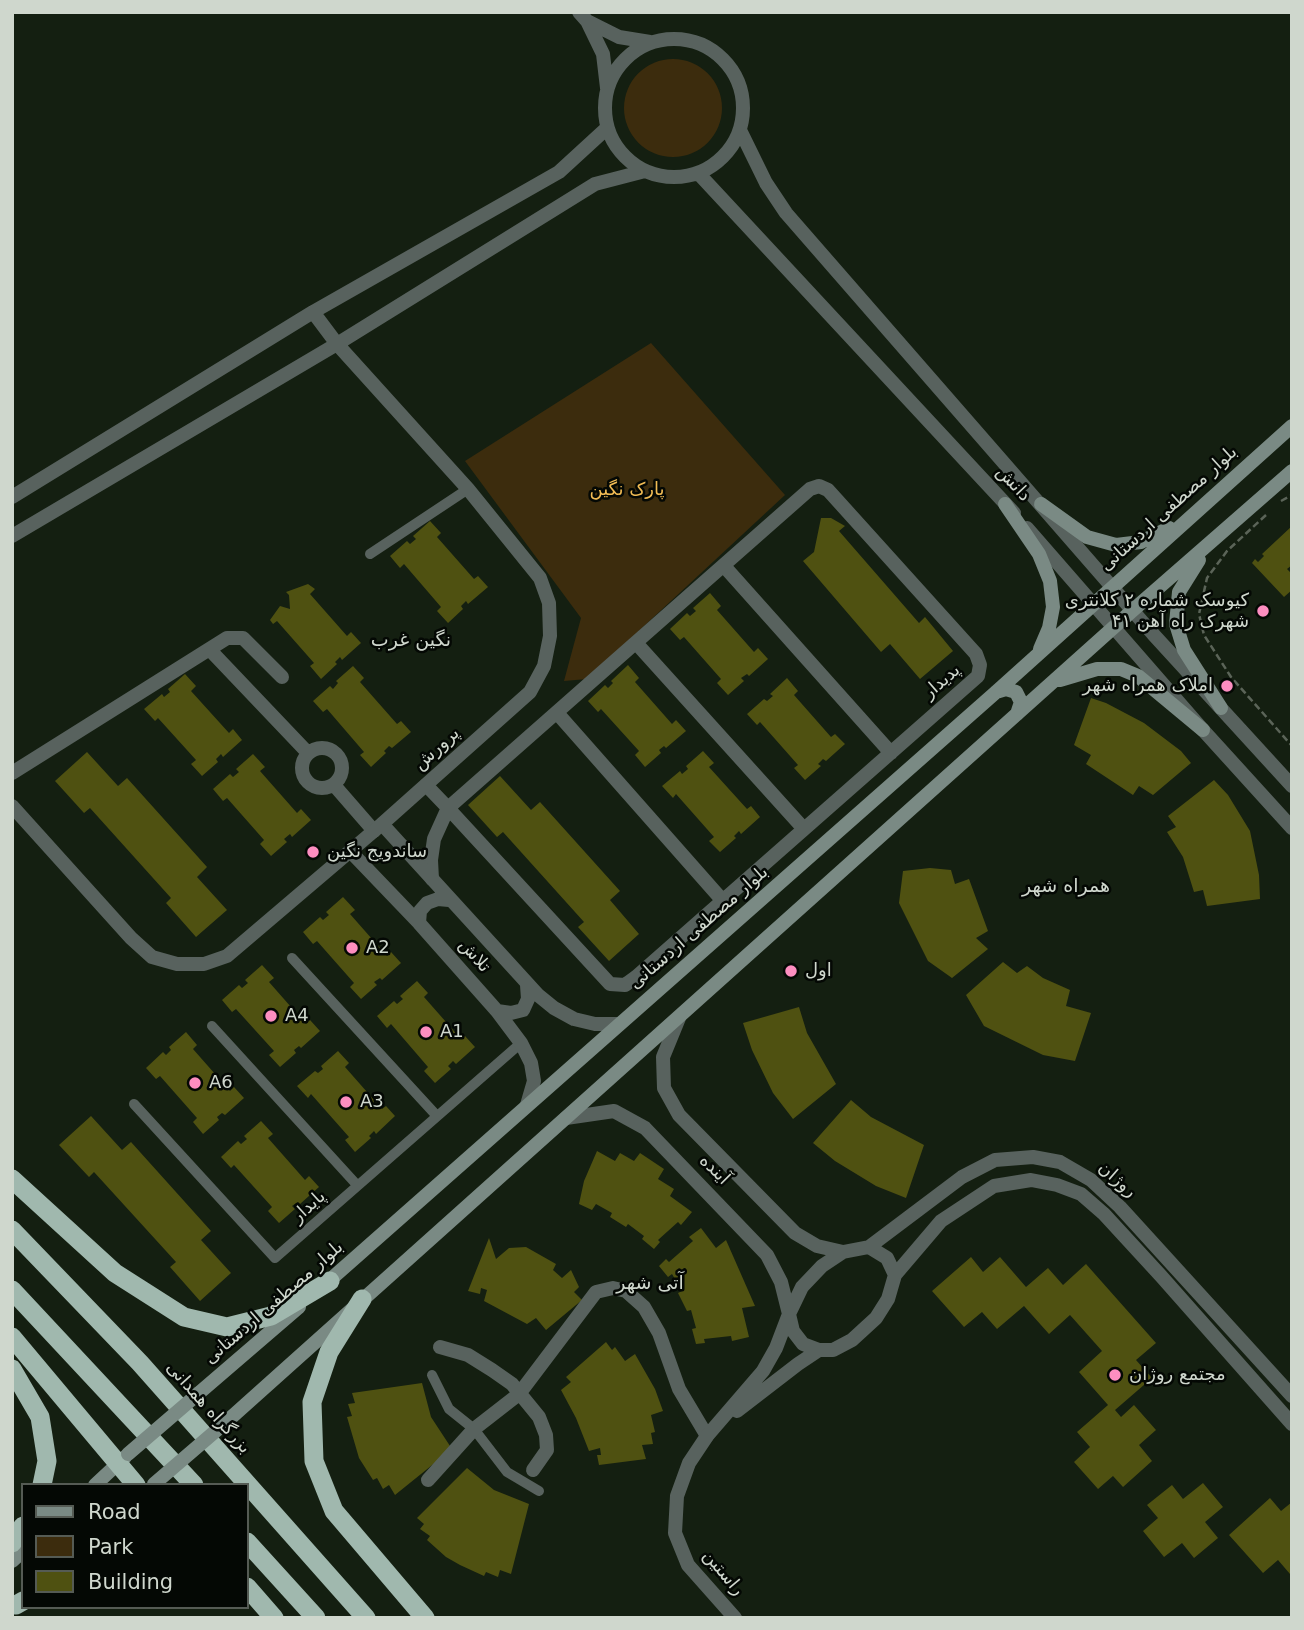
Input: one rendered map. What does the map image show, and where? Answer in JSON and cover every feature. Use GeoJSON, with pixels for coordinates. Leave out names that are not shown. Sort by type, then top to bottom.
{"type":"FeatureCollection","features":[{"type":"Feature","properties":{"kind":"highway"},"geometry":{"type":"LineString","coordinates":[[12,1179],[115,1273],[184,1317],[227,1327],[271,1316],[330,1281]]}},
{"type":"Feature","properties":{"kind":"highway","name":"بزرگراه همدانی"},"geometry":{"type":"LineString","coordinates":[[12,1230],[140,1363],[246,1483]]}},
{"type":"Feature","properties":{"kind":"highway"},"geometry":{"type":"LineString","coordinates":[[12,1290],[192,1483]]}},
{"type":"Feature","properties":{"kind":"highway"},"geometry":{"type":"LineString","coordinates":[[362,1299],[329,1352],[312,1402],[314,1461],[334,1511],[425,1618]]}},
{"type":"Feature","properties":{"kind":"highway"},"geometry":{"type":"LineString","coordinates":[[12,1337],[123,1459],[135,1483]]}},
{"type":"Feature","properties":{"kind":"highway"},"geometry":{"type":"LineString","coordinates":[[12,1369],[40,1417],[47,1461],[42,1483]]}},
{"type":"Feature","properties":{"kind":"highway","name":"بزرگراه همدانی"},"geometry":{"type":"LineString","coordinates":[[248,1485],[366,1618]]}},
{"type":"Feature","properties":{"kind":"highway"},"geometry":{"type":"LineString","coordinates":[[248,1543],[316,1618]]}},
{"type":"Feature","properties":{"kind":"highway"},"geometry":{"type":"LineString","coordinates":[[248,1588],[274,1618]]}},
{"type":"Feature","properties":{"kind":"main road","name":"بلوار مصطفی اردستانی"},"geometry":{"type":"LineString","coordinates":[[97,1483],[330,1281],[1292,426]]}},
{"type":"Feature","properties":{"kind":"main road"},"geometry":{"type":"LineString","coordinates":[[155,1483],[679,1018],[1114,626],[1292,471]]}},
{"type":"Feature","properties":{"kind":"main road"},"geometry":{"type":"LineString","coordinates":[[1005,504],[1039,554],[1050,581],[1053,607],[1049,628],[1037,654]]}},
{"type":"Feature","properties":{"kind":"main road"},"geometry":{"type":"LineString","coordinates":[[1041,504],[1087,537],[1116,545],[1141,542],[1188,517]]}},
{"type":"Feature","properties":{"kind":"main road"},"geometry":{"type":"LineString","coordinates":[[1216,539],[1179,592],[1176,624],[1184,650],[1221,708]]}},
{"type":"Feature","properties":{"kind":"main road"},"geometry":{"type":"LineString","coordinates":[[1052,683],[1097,669],[1121,669],[1138,676],[1203,730]]}},
{"type":"Feature","properties":{"kind":"main road"},"geometry":{"type":"LineString","coordinates":[[995,692],[1006,689],[1016,692],[1021,702],[1017,714]]}},
{"type":"Feature","properties":{"kind":"street"},"geometry":{"type":"LineString","coordinates":[[583,17],[619,37],[650,42],[672,38],[694,41],[714,51],[730,66],[740,86],[742,97],[740,130],[730,148],[716,163],[698,173],[671,177],[645,171],[629,161],[616,146],[607,128],[604,108],[607,88],[603,54],[583,17]]}},
{"type":"Feature","properties":{"kind":"street"},"geometry":{"type":"LineString","coordinates":[[607,88],[617,68],[631,53],[650,42]]}},
{"type":"Feature","properties":{"kind":"street"},"geometry":{"type":"LineString","coordinates":[[12,497],[313,312],[559,172],[607,128]]}},
{"type":"Feature","properties":{"kind":"street","name":"دانش"},"geometry":{"type":"LineString","coordinates":[[740,130],[766,183],[786,213],[1132,610],[1292,786]]}},
{"type":"Feature","properties":{"kind":"street"},"geometry":{"type":"LineString","coordinates":[[12,536],[337,344],[595,184],[645,171]]}},
{"type":"Feature","properties":{"kind":"street","name":"دانش"},"geometry":{"type":"LineString","coordinates":[[698,173],[1005,504],[1292,828]]}},
{"type":"Feature","properties":{"kind":"street","name":"پرورش"},"geometry":{"type":"LineString","coordinates":[[12,806],[131,938],[152,957],[177,964],[204,964],[227,956],[530,692],[544,666],[550,636],[549,603],[540,578],[468,489],[337,344],[313,312]]}},
{"type":"Feature","properties":{"kind":"street","name":"پدیدار"},"geometry":{"type":"LineString","coordinates":[[432,879],[431,860],[435,839],[448,808],[558,714],[810,489],[820,486],[828,490],[976,654],[980,665],[978,676],[625,985],[610,984],[448,808]]}},
{"type":"Feature","properties":{"kind":"street"},"geometry":{"type":"LineString","coordinates":[[724,566],[891,753]]}},
{"type":"Feature","properties":{"kind":"street"},"geometry":{"type":"LineString","coordinates":[[12,773],[227,638],[243,638],[282,677]]}},
{"type":"Feature","properties":{"kind":"street"},"geometry":{"type":"LineString","coordinates":[[637,644],[804,830]]}},
{"type":"Feature","properties":{"kind":"street"},"geometry":{"type":"LineString","coordinates":[[210,650],[308,753]]}},
{"type":"Feature","properties":{"kind":"street"},"geometry":{"type":"LineString","coordinates":[[558,714],[723,901]]}},
{"type":"Feature","properties":{"kind":"street"},"geometry":{"type":"LineString","coordinates":[[326,748],[337,754],[341,760],[342,772],[334,785],[318,789],[307,783],[302,765],[308,753],[326,748]]}},
{"type":"Feature","properties":{"kind":"street","name":"تلاش"},"geometry":{"type":"LineString","coordinates":[[334,785],[432,879],[527,985],[554,1008],[574,1019],[595,1024],[619,1024]]}},
{"type":"Feature","properties":{"kind":"street"},"geometry":{"type":"LineString","coordinates":[[426,785],[448,808]]}},
{"type":"Feature","properties":{"kind":"street","name":"تلاش"},"geometry":{"type":"LineString","coordinates":[[350,851],[419,923],[497,1011],[521,1043],[531,1063],[534,1081],[527,1105]]}},
{"type":"Feature","properties":{"kind":"street"},"geometry":{"type":"LineString","coordinates":[[419,923],[420,911],[427,902],[449,900]]}},
{"type":"Feature","properties":{"kind":"street"},"geometry":{"type":"LineString","coordinates":[[497,1011],[511,1013],[523,1010],[528,999],[527,985]]}},
{"type":"Feature","properties":{"kind":"street"},"geometry":{"type":"LineString","coordinates":[[679,1018],[663,1057],[664,1088],[679,1115],[795,1233],[817,1246],[843,1252]]}},
{"type":"Feature","properties":{"kind":"street","name":"آینده"},"geometry":{"type":"LineString","coordinates":[[566,1118],[614,1111],[645,1128],[767,1255],[781,1282],[789,1314]]}},
{"type":"Feature","properties":{"kind":"street","name":"روژان"},"geometry":{"type":"LineString","coordinates":[[869,1247],[962,1177],[995,1160],[1033,1157],[1060,1162],[1091,1180],[1121,1207],[1292,1396]]}},
{"type":"Feature","properties":{"kind":"street","name":"روژان"},"geometry":{"type":"LineString","coordinates":[[895,1275],[941,1221],[995,1186],[1031,1180],[1081,1194],[1104,1214],[1161,1276],[1292,1424]]}},
{"type":"Feature","properties":{"kind":"street"},"geometry":{"type":"LineString","coordinates":[[707,1436],[763,1371],[776,1348],[789,1314],[802,1287],[822,1266],[843,1252],[869,1247],[887,1258],[895,1275],[888,1299],[876,1318],[852,1340],[833,1349],[819,1350],[803,1344],[793,1331],[789,1314]]}},
{"type":"Feature","properties":{"kind":"street"},"geometry":{"type":"LineString","coordinates":[[1161,1276],[1175,1266]]}},
{"type":"Feature","properties":{"kind":"street"},"geometry":{"type":"LineString","coordinates":[[428,1480],[474,1429],[519,1394],[596,1292],[613,1288],[626,1291],[644,1307],[659,1333],[679,1389],[707,1436]]}},
{"type":"Feature","properties":{"kind":"street"},"geometry":{"type":"LineString","coordinates":[[440,1347],[468,1355],[512,1384],[539,1417],[546,1435],[547,1450],[533,1470]]}},
{"type":"Feature","properties":{"kind":"street"},"geometry":{"type":"LineString","coordinates":[[707,1436],[775,1380],[819,1350]]}},
{"type":"Feature","properties":{"kind":"street","name":"راستین"},"geometry":{"type":"LineString","coordinates":[[707,1436],[689,1463],[677,1496],[675,1532],[688,1565],[735,1618]]}},
{"type":"Feature","properties":{"kind":"lane"},"geometry":{"type":"LineString","coordinates":[[370,554],[468,489]]}},
{"type":"Feature","properties":{"kind":"lane"},"geometry":{"type":"LineString","coordinates":[[292,958],[436,1115]]}},
{"type":"Feature","properties":{"kind":"lane"},"geometry":{"type":"LineString","coordinates":[[212,1026],[357,1185]]}},
{"type":"Feature","properties":{"kind":"lane","name":"پایدار"},"geometry":{"type":"LineString","coordinates":[[134,1104],[275,1258],[521,1043]]}},
{"type":"Feature","properties":{"kind":"lane"},"geometry":{"type":"LineString","coordinates":[[432,1375],[449,1409],[474,1429],[507,1472],[539,1491]]}},
{"type":"Feature","properties":{"kind":"path"},"geometry":{"type":"LineString","coordinates":[[1279,503],[1292,495]]}},
{"type":"Feature","properties":{"kind":"path"},"geometry":{"type":"LineString","coordinates":[[1270,511],[1227,551],[1207,578],[1199,614],[1205,635],[1231,677],[1292,746]]}},
{"type":"Feature","properties":{"kind":"green space"},"geometry":{"type":"Polygon","coordinates":[[[673,59],[692,63],[708,73],[718,89],[722,108],[718,127],[708,143],[692,153],[673,157],[654,153],[638,143],[628,127],[624,108],[628,89],[638,73],[654,63],[673,59]]]}},
{"type":"Feature","properties":{"kind":"green space","name":"پارک نگین"},"geometry":{"type":"Polygon","coordinates":[[[651,343],[785,495],[587,679],[564,681],[581,618],[465,461],[651,343]]]}},
{"type":"Feature","properties":{"kind":"building"},"geometry":{"type":"Polygon","coordinates":[[[821,518],[831,518],[845,526],[839,531],[919,623],[925,617],[953,651],[920,679],[890,644],[881,652],[803,561],[814,552],[821,518]]]}},
{"type":"Feature","properties":{"kind":"building"},"geometry":{"type":"Polygon","coordinates":[[[430,521],[441,533],[437,537],[474,579],[478,576],[488,587],[468,604],[466,601],[461,606],[463,609],[448,623],[437,611],[441,607],[404,564],[400,568],[390,556],[407,541],[410,544],[416,539],[413,536],[430,521]]]}},
{"type":"Feature","properties":{"kind":"building"},"geometry":{"type":"Polygon","coordinates":[[[1292,526],[1292,565],[1287,569],[1292,574],[1292,590],[1284,597],[1252,563],[1255,559],[1258,562],[1264,556],[1262,554],[1292,526]]]}},
{"type":"Feature","properties":{"kind":"building"},"geometry":{"type":"Polygon","coordinates":[[[308,584],[315,589],[310,594],[347,636],[351,632],[361,643],[342,660],[340,657],[335,662],[337,664],[321,679],[310,666],[314,663],[277,621],[273,624],[270,620],[280,606],[290,609],[289,595],[286,592],[308,584]]]}},
{"type":"Feature","properties":{"kind":"building"},"geometry":{"type":"Polygon","coordinates":[[[710,593],[721,606],[717,610],[754,652],[758,648],[768,659],[749,676],[747,674],[741,678],[744,681],[728,695],[717,683],[721,679],[684,637],[680,640],[670,629],[687,613],[690,616],[696,611],[693,608],[710,593]]]}},
{"type":"Feature","properties":{"kind":"building"},"geometry":{"type":"Polygon","coordinates":[[[628,665],[639,678],[635,682],[672,724],[676,720],[686,731],[666,748],[664,746],[659,750],[661,753],[645,767],[635,755],[639,751],[601,709],[598,712],[588,701],[605,685],[608,688],[613,683],[611,681],[628,665]]]}},
{"type":"Feature","properties":{"kind":"building"},"geometry":{"type":"Polygon","coordinates":[[[353,666],[364,678],[360,682],[397,724],[401,721],[411,732],[392,748],[389,746],[384,751],[386,753],[371,767],[360,755],[364,752],[327,709],[323,712],[313,701],[330,686],[333,689],[338,683],[336,681],[353,666]]]}},
{"type":"Feature","properties":{"kind":"building"},"geometry":{"type":"Polygon","coordinates":[[[185,674],[196,686],[191,691],[229,733],[233,729],[242,740],[223,757],[221,754],[216,759],[218,762],[202,776],[191,764],[196,760],[158,718],[155,721],[144,709],[162,694],[164,697],[170,692],[168,689],[185,674]]]}},
{"type":"Feature","properties":{"kind":"building"},"geometry":{"type":"Polygon","coordinates":[[[787,678],[798,691],[794,695],[831,737],[835,734],[845,744],[826,761],[823,759],[818,764],[821,766],[805,780],[794,768],[798,765],[760,722],[757,725],[747,714],[764,699],[767,701],[773,696],[770,694],[787,678]]]}},
{"type":"Feature","properties":{"kind":"building"},"geometry":{"type":"Polygon","coordinates":[[[1091,698],[1144,723],[1181,751],[1191,763],[1153,795],[1139,786],[1133,795],[1086,764],[1091,755],[1074,745],[1091,698]]]}},
{"type":"Feature","properties":{"kind":"building"},"geometry":{"type":"Polygon","coordinates":[[[703,751],[714,763],[709,767],[747,809],[751,806],[760,817],[741,834],[739,831],[734,836],[736,838],[720,852],[709,841],[714,837],[676,794],[673,798],[662,786],[680,771],[682,774],[688,769],[686,766],[703,751]]]}},
{"type":"Feature","properties":{"kind":"building"},"geometry":{"type":"Polygon","coordinates":[[[87,752],[118,786],[127,778],[207,867],[197,877],[227,910],[196,937],[166,903],[171,898],[90,808],[84,813],[55,781],[87,752]]]}},
{"type":"Feature","properties":{"kind":"building"},"geometry":{"type":"Polygon","coordinates":[[[253,754],[265,767],[260,771],[297,813],[301,809],[311,820],[292,837],[290,834],[284,839],[287,842],[271,856],[260,844],[264,840],[227,798],[223,801],[213,789],[230,774],[233,777],[239,772],[236,769],[253,754]]]}},
{"type":"Feature","properties":{"kind":"building"},"geometry":{"type":"Polygon","coordinates":[[[500,776],[531,810],[540,802],[620,891],[610,900],[639,934],[609,961],[578,927],[584,922],[503,832],[497,837],[468,805],[500,776]]]}},
{"type":"Feature","properties":{"kind":"building"},"geometry":{"type":"Polygon","coordinates":[[[1214,780],[1228,795],[1250,831],[1259,875],[1260,899],[1207,906],[1203,890],[1194,892],[1183,857],[1167,832],[1176,827],[1168,816],[1214,780]]]}},
{"type":"Feature","properties":{"kind":"building"},"geometry":{"type":"Polygon","coordinates":[[[930,868],[951,870],[955,884],[969,879],[988,931],[976,938],[988,949],[952,978],[928,961],[899,903],[903,871],[930,868]]]}},
{"type":"Feature","properties":{"kind":"building","name":"A2"},"geometry":{"type":"Polygon","coordinates":[[[343,897],[355,910],[350,914],[387,956],[391,952],[401,963],[382,980],[380,978],[374,982],[377,985],[361,999],[350,987],[354,983],[317,941],[313,944],[303,932],[320,917],[323,920],[329,915],[326,912],[343,897]]]}},
{"type":"Feature","properties":{"kind":"building"},"geometry":{"type":"Polygon","coordinates":[[[1003,962],[1017,973],[1027,966],[1043,978],[1070,990],[1066,1006],[1091,1013],[1075,1061],[1043,1055],[984,1026],[966,995],[1003,962]]]}},
{"type":"Feature","properties":{"kind":"building","name":"A4"},"geometry":{"type":"Polygon","coordinates":[[[262,965],[274,978],[269,982],[306,1024],[310,1020],[320,1031],[301,1048],[299,1046],[294,1050],[296,1053],[280,1067],[269,1055],[274,1051],[236,1009],[232,1012],[222,1000],[239,985],[242,988],[248,983],[245,980],[262,965]]]}},
{"type":"Feature","properties":{"kind":"building","name":"A1"},"geometry":{"type":"Polygon","coordinates":[[[417,981],[428,993],[424,997],[461,1039],[465,1036],[475,1047],[456,1064],[453,1061],[448,1066],[451,1069],[435,1083],[424,1071],[428,1067],[391,1024],[387,1028],[377,1016],[394,1001],[397,1004],[403,999],[400,996],[417,981]]]}},
{"type":"Feature","properties":{"kind":"building"},"geometry":{"type":"Polygon","coordinates":[[[799,1007],[807,1033],[836,1084],[793,1119],[773,1093],[752,1050],[743,1023],[799,1007]]]}},
{"type":"Feature","properties":{"kind":"building","name":"A6"},"geometry":{"type":"Polygon","coordinates":[[[186,1032],[197,1045],[193,1049],[230,1091],[234,1087],[244,1098],[225,1115],[222,1113],[217,1117],[219,1120],[203,1134],[193,1122],[197,1118],[160,1076],[156,1079],[146,1068],[163,1052],[166,1055],[171,1050],[169,1047],[186,1032]]]}},
{"type":"Feature","properties":{"kind":"building","name":"A3"},"geometry":{"type":"Polygon","coordinates":[[[338,1051],[349,1063],[345,1067],[382,1109],[386,1106],[395,1116],[376,1134],[374,1131],[369,1136],[371,1138],[355,1152],[345,1140],[349,1137],[311,1094],[308,1098],[297,1086],[315,1071],[318,1073],[323,1069],[321,1066],[338,1051]]]}},
{"type":"Feature","properties":{"kind":"building"},"geometry":{"type":"Polygon","coordinates":[[[851,1100],[871,1117],[924,1145],[906,1198],[876,1186],[835,1161],[813,1143],[851,1100]]]}},
{"type":"Feature","properties":{"kind":"building"},"geometry":{"type":"Polygon","coordinates":[[[91,1116],[122,1150],[131,1142],[211,1231],[201,1240],[231,1273],[200,1301],[170,1267],[176,1262],[94,1172],[89,1177],[59,1145],[91,1116]]]}},
{"type":"Feature","properties":{"kind":"building"},"geometry":{"type":"Polygon","coordinates":[[[261,1121],[273,1134],[268,1138],[305,1180],[309,1176],[319,1187],[300,1204],[298,1202],[292,1206],[295,1209],[279,1223],[268,1211],[272,1207],[234,1165],[231,1168],[221,1157],[238,1141],[241,1144],[247,1139],[244,1136],[261,1121]]]}},
{"type":"Feature","properties":{"kind":"building"},"geometry":{"type":"Polygon","coordinates":[[[597,1151],[615,1161],[620,1153],[634,1161],[640,1153],[664,1169],[658,1179],[674,1189],[670,1196],[692,1212],[681,1225],[678,1222],[658,1240],[660,1242],[654,1249],[642,1239],[644,1236],[628,1224],[626,1227],[610,1217],[612,1213],[596,1204],[592,1210],[579,1204],[584,1181],[597,1151]]]}},
{"type":"Feature","properties":{"kind":"building"},"geometry":{"type":"Polygon","coordinates":[[[701,1228],[716,1248],[726,1240],[755,1306],[742,1308],[749,1337],[732,1341],[731,1336],[704,1339],[705,1343],[696,1344],[692,1329],[696,1328],[691,1310],[687,1311],[678,1293],[682,1291],[672,1274],[668,1277],[659,1266],[666,1259],[669,1262],[693,1241],[689,1237],[701,1228]]]}},
{"type":"Feature","properties":{"kind":"building"},"geometry":{"type":"Polygon","coordinates":[[[489,1238],[496,1259],[509,1248],[526,1247],[556,1264],[553,1270],[562,1278],[571,1270],[579,1287],[574,1292],[582,1300],[546,1330],[536,1318],[527,1324],[484,1301],[487,1290],[481,1288],[480,1294],[468,1291],[489,1238]]]}},
{"type":"Feature","properties":{"kind":"building","name":"مجتمع روژان"},"geometry":{"type":"Polygon","coordinates":[[[971,1257],[983,1272],[1000,1257],[1026,1287],[1048,1268],[1063,1285],[1086,1264],[1156,1343],[1136,1360],[1152,1378],[1115,1410],[1121,1417],[1134,1405],[1156,1430],[1139,1445],[1152,1461],[1123,1487],[1113,1476],[1098,1489],[1074,1462],[1090,1447],[1077,1432],[1108,1405],[1079,1372],[1102,1351],[1070,1315],[1049,1334],[1024,1306],[997,1329],[982,1312],[964,1327],[932,1291],[971,1257]]]}},
{"type":"Feature","properties":{"kind":"building"},"geometry":{"type":"Polygon","coordinates":[[[606,1342],[612,1350],[615,1347],[625,1361],[635,1354],[655,1389],[663,1411],[651,1415],[655,1432],[651,1433],[653,1444],[642,1445],[646,1459],[599,1465],[597,1455],[601,1455],[600,1448],[589,1451],[561,1390],[571,1382],[566,1377],[606,1342]]]}},
{"type":"Feature","properties":{"kind":"building"},"geometry":{"type":"Polygon","coordinates":[[[422,1383],[431,1417],[452,1449],[395,1495],[389,1485],[383,1489],[377,1478],[373,1480],[359,1458],[347,1417],[352,1416],[348,1404],[355,1403],[352,1393],[422,1383]]]}},
{"type":"Feature","properties":{"kind":"building"},"geometry":{"type":"Polygon","coordinates":[[[467,1468],[494,1490],[529,1504],[511,1574],[500,1570],[498,1577],[486,1572],[484,1576],[460,1565],[427,1540],[430,1536],[420,1529],[424,1524],[417,1518],[467,1468]]]}},
{"type":"Feature","properties":{"kind":"building"},"geometry":{"type":"Polygon","coordinates":[[[1203,1483],[1223,1507],[1205,1522],[1218,1538],[1194,1558],[1182,1543],[1164,1557],[1143,1531],[1158,1518],[1147,1505],[1172,1485],[1183,1499],[1203,1483]]]}},
{"type":"Feature","properties":{"kind":"building"},"geometry":{"type":"Polygon","coordinates":[[[1270,1498],[1281,1511],[1292,1502],[1290,1574],[1278,1560],[1263,1573],[1229,1535],[1270,1498]]]}},
{"type":"Feature","properties":{"kind":"place","name":"کیوسک شماره ۲ کلانتری ۴۱ شهرک راه آهن"},"geometry":{"type":"Point","coordinates":[1263,611]}},
{"type":"Feature","properties":{"kind":"place","name":"املاک همراه شهر"},"geometry":{"type":"Point","coordinates":[1227,686]}},
{"type":"Feature","properties":{"kind":"place","name":"ساندویج نگین"},"geometry":{"type":"Point","coordinates":[313,852]}},
{"type":"Feature","properties":{"kind":"place","name":"A2"},"geometry":{"type":"Point","coordinates":[352,948]}},
{"type":"Feature","properties":{"kind":"place","name":"اول"},"geometry":{"type":"Point","coordinates":[791,971]}},
{"type":"Feature","properties":{"kind":"place","name":"A4"},"geometry":{"type":"Point","coordinates":[271,1016]}},
{"type":"Feature","properties":{"kind":"place","name":"A1"},"geometry":{"type":"Point","coordinates":[426,1032]}},
{"type":"Feature","properties":{"kind":"place","name":"A6"},"geometry":{"type":"Point","coordinates":[195,1083]}},
{"type":"Feature","properties":{"kind":"place","name":"A3"},"geometry":{"type":"Point","coordinates":[346,1102]}},
{"type":"Feature","properties":{"kind":"place","name":"مجتمع روژان"},"geometry":{"type":"Point","coordinates":[1115,1375]}},
{"type":"Feature","properties":{"kind":"district","name":"نگین غرب"},"geometry":{"type":"Point","coordinates":[411,641]}},
{"type":"Feature","properties":{"kind":"district","name":"همراه شهر"},"geometry":{"type":"Point","coordinates":[1066,887]}},
{"type":"Feature","properties":{"kind":"district","name":"آتی شهر"},"geometry":{"type":"Point","coordinates":[650,1284]}}]}
